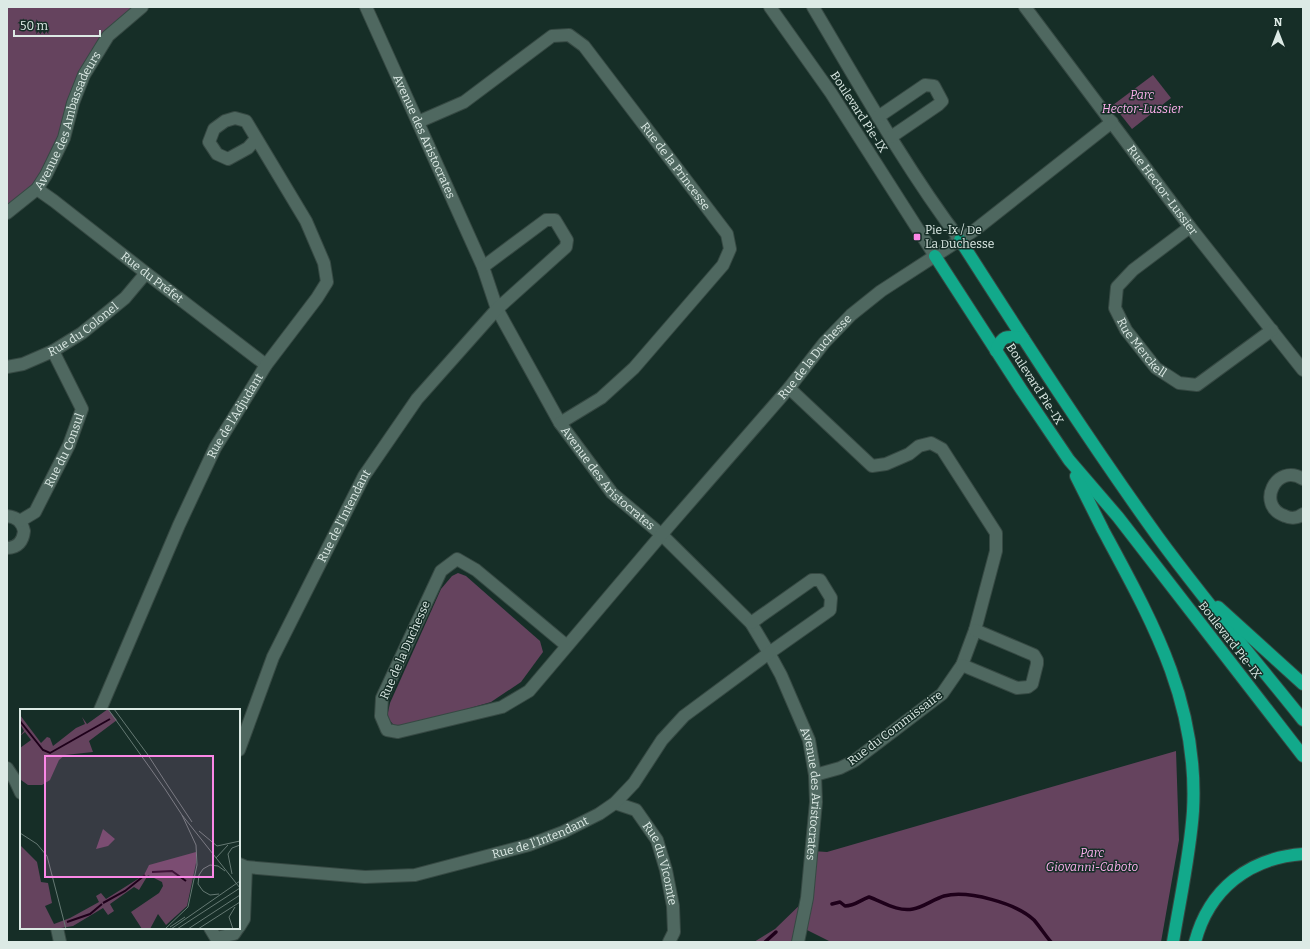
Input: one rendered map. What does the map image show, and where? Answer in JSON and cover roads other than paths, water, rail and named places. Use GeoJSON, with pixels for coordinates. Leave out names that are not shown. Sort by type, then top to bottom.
{"type":"FeatureCollection","features":[{"type":"Feature","properties":{"kind":"highway","name":"Boulevard Pie-IX"},"geometry":{"type":"LineString","coordinates":[[960,240],[1023,338],[1124,488],[1232,634],[1303,720]]}},
{"type":"Feature","properties":{"kind":"highway","name":"Boulevard Pie-IX"},"geometry":{"type":"LineString","coordinates":[[936,256],[1069,460],[1118,517],[1303,756]]}},
{"type":"Feature","properties":{"kind":"highway"},"geometry":{"type":"LineString","coordinates":[[996,350],[1000,342],[1005,337],[1010,336],[1023,338]]}},
{"type":"Feature","properties":{"kind":"highway"},"geometry":{"type":"LineString","coordinates":[[1069,460],[1156,634],[1176,682],[1185,715],[1192,760],[1193,810],[1188,855],[1172,942]]}},
{"type":"Feature","properties":{"kind":"highway"},"geometry":{"type":"LineString","coordinates":[[1198,589],[1303,684]]}},
{"type":"Feature","properties":{"kind":"highway"},"geometry":{"type":"LineString","coordinates":[[1195,942],[1200,925],[1209,907],[1221,891],[1237,876],[1269,860],[1303,854]]}},
{"type":"Feature","properties":{"kind":"street","name":"Avenue des Ambassadeurs"},"geometry":{"type":"LineString","coordinates":[[7,213],[37,189],[46,175],[64,138],[73,103],[84,75],[108,36],[142,7]]}},
{"type":"Feature","properties":{"kind":"street","name":"Avenue des Aristocrates"},"geometry":{"type":"LineString","coordinates":[[366,7],[483,267],[497,309],[560,423],[612,492],[662,535],[751,623],[781,675],[809,740],[815,775],[816,802],[807,898],[798,942]]}},
{"type":"Feature","properties":{"kind":"street","name":"Boulevard Pie-IX"},"geometry":{"type":"LineString","coordinates":[[770,7],[831,93],[936,256]]}},
{"type":"Feature","properties":{"kind":"street","name":"Boulevard Pie-IX"},"geometry":{"type":"LineString","coordinates":[[814,7],[878,117],[940,213],[960,240]]}},
{"type":"Feature","properties":{"kind":"street","name":"Rue Hector-Lussier"},"geometry":{"type":"LineString","coordinates":[[1025,7],[1190,227],[1303,370]]}},
{"type":"Feature","properties":{"kind":"street","name":"Rue de la Princesse"},"geometry":{"type":"LineString","coordinates":[[418,122],[464,102],[552,36],[569,35],[584,46],[727,234],[730,249],[723,265],[634,368],[601,398],[560,423]]}},
{"type":"Feature","properties":{"kind":"street","name":"Boulevard Pie-IX"},"geometry":{"type":"LineString","coordinates":[[878,117],[925,85],[934,86],[940,94],[942,100],[938,106],[892,137]]}},
{"type":"Feature","properties":{"kind":"street","name":"Rue de la Duchesse"},"geometry":{"type":"LineString","coordinates":[[567,646],[476,570],[457,559],[441,571],[382,698],[381,716],[387,730],[398,732],[502,706],[529,692],[789,388],[824,342],[851,315],[880,291],[960,240],[1015,200],[1112,122]]}},
{"type":"Feature","properties":{"kind":"street","name":"Rue de l'Adjudant"},"geometry":{"type":"LineString","coordinates":[[100,709],[179,525],[216,448],[266,365],[317,298],[327,282],[324,263],[306,221],[256,139]]}},
{"type":"Feature","properties":{"kind":"street","name":"Rue du Préfet"},"geometry":{"type":"LineString","coordinates":[[37,189],[266,365]]}},
{"type":"Feature","properties":{"kind":"street"},"geometry":{"type":"LineString","coordinates":[[483,267],[546,220],[555,220],[567,240],[566,247],[497,309]]}},
{"type":"Feature","properties":{"kind":"street","name":"Rue Merckell"},"geometry":{"type":"LineString","coordinates":[[1190,227],[1133,270],[1117,288],[1115,308],[1126,330],[1156,368],[1179,383],[1197,385],[1272,330]]}},
{"type":"Feature","properties":{"kind":"street","name":"Rue du Colonel"},"geometry":{"type":"LineString","coordinates":[[7,367],[23,364],[53,351],[82,333],[125,298],[146,273]]}},
{"type":"Feature","properties":{"kind":"street","name":"Rue de l'Intendant"},"geometry":{"type":"LineString","coordinates":[[240,747],[273,657],[364,476],[417,399],[497,309]]}},
{"type":"Feature","properties":{"kind":"street","name":"Rue du Consul"},"geometry":{"type":"LineString","coordinates":[[20,521],[35,512],[68,445],[82,409],[53,351]]}},
{"type":"Feature","properties":{"kind":"street","name":"Rue du Commissaire"},"geometry":{"type":"LineString","coordinates":[[789,388],[872,466],[886,464],[909,454],[919,446],[931,443],[942,449],[996,534],[996,551],[975,630],[962,665],[942,694],[854,761],[840,768],[815,775]]}},
{"type":"Feature","properties":{"kind":"street"},"geometry":{"type":"LineString","coordinates":[[1302,477],[1294,475],[1280,478],[1275,483],[1270,496],[1271,503],[1275,510],[1280,514],[1293,518],[1303,514]]}},
{"type":"Feature","properties":{"kind":"street"},"geometry":{"type":"LineString","coordinates":[[7,516],[16,518],[20,521],[24,531],[24,537],[17,546],[7,548]]}},
{"type":"Feature","properties":{"kind":"street"},"geometry":{"type":"LineString","coordinates":[[751,623],[812,580],[820,580],[831,598],[830,610],[769,653]]}},
{"type":"Feature","properties":{"kind":"street"},"geometry":{"type":"LineString","coordinates":[[962,665],[1017,688],[1028,687],[1032,684],[1038,664],[1034,655],[975,630]]}},
{"type":"Feature","properties":{"kind":"street","name":"Rue de l'Intendant"},"geometry":{"type":"LineString","coordinates":[[240,925],[244,919],[243,866],[365,876],[415,875],[529,845],[563,832],[599,814],[615,803],[634,783],[662,740],[684,716],[769,653]]}},
{"type":"Feature","properties":{"kind":"street"},"geometry":{"type":"LineString","coordinates":[[7,768],[18,778],[20,788]]}},
{"type":"Feature","properties":{"kind":"street","name":"Rue du Vicomte"},"geometry":{"type":"LineString","coordinates":[[615,803],[636,810],[657,840],[666,870],[673,906],[674,932],[669,942]]}},
{"type":"Feature","properties":{"kind":"street"},"geometry":{"type":"LineString","coordinates":[[57,929],[60,942]]}},
{"type":"Feature","properties":{"kind":"street","name":"Rue de l'Intendant"},"geometry":{"type":"LineString","coordinates":[[211,929],[216,938],[234,934],[238,929]]}},
{"type":"Feature","properties":{"kind":"waterway"},"geometry":{"type":"LineString","coordinates":[[832,904],[840,902],[845,906],[849,906],[869,897],[890,906],[907,910],[920,907],[944,896],[978,896],[1004,903],[1026,914],[1034,920],[1051,942]]}},
{"type":"Feature","properties":{"kind":"waterway"},"geometry":{"type":"LineString","coordinates":[[765,942],[776,932]]}},
{"type":"Feature","properties":{"kind":"place","name":"Pie-Ix / De La Duchesse"},"geometry":{"type":"Point","coordinates":[917,237]}},
{"type":"Feature","properties":{"kind":"park label","name":"Parc Hector-Lussier"},"geometry":{"type":"Point","coordinates":[1142,102]}},
{"type":"Feature","properties":{"kind":"park label","name":"Parc Giovanni-Caboto"},"geometry":{"type":"Point","coordinates":[1092,860]}}]}
